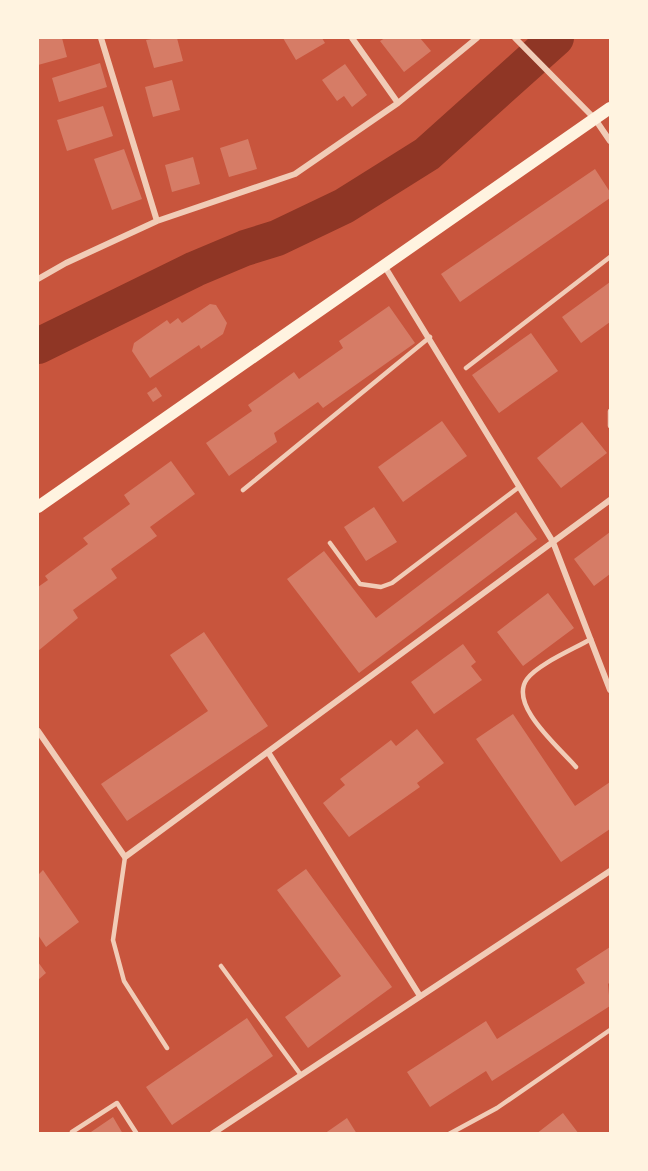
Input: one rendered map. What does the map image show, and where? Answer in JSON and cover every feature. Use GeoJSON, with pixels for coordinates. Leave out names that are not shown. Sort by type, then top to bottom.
{"type":"FeatureCollection","features":[{"type":"Feature","properties":{"kind":"main road"},"geometry":{"type":"LineString","coordinates":[[38,507],[610,108]]}},
{"type":"Feature","properties":{"kind":"street"},"geometry":{"type":"LineString","coordinates":[[101,38],[157,221]]}},
{"type":"Feature","properties":{"kind":"street"},"geometry":{"type":"LineString","coordinates":[[352,38],[398,103]]}},
{"type":"Feature","properties":{"kind":"street"},"geometry":{"type":"LineString","coordinates":[[38,279],[66,263],[157,221],[295,174],[398,103],[477,38]]}},
{"type":"Feature","properties":{"kind":"street"},"geometry":{"type":"LineString","coordinates":[[515,38],[595,119],[610,141]]}},
{"type":"Feature","properties":{"kind":"street"},"geometry":{"type":"LineString","coordinates":[[385,267],[430,337],[553,542],[610,690]]}},
{"type":"Feature","properties":{"kind":"street"},"geometry":{"type":"LineString","coordinates":[[38,731],[125,857],[610,500]]}},
{"type":"Feature","properties":{"kind":"street"},"geometry":{"type":"LineString","coordinates":[[268,752],[420,996]]}},
{"type":"Feature","properties":{"kind":"street"},"geometry":{"type":"LineString","coordinates":[[212,1134],[610,871]]}},
{"type":"Feature","properties":{"kind":"lane"},"geometry":{"type":"LineString","coordinates":[[466,368],[610,257]]}},
{"type":"Feature","properties":{"kind":"lane"},"geometry":{"type":"LineString","coordinates":[[243,490],[430,337]]}},
{"type":"Feature","properties":{"kind":"lane"},"geometry":{"type":"LineString","coordinates":[[610,411],[610,426]]}},
{"type":"Feature","properties":{"kind":"lane"},"geometry":{"type":"LineString","coordinates":[[330,543],[360,584],[381,587],[392,583],[519,487]]}},
{"type":"Feature","properties":{"kind":"lane"},"geometry":{"type":"LineString","coordinates":[[576,766],[524,708],[522,690],[528,678],[540,669],[591,639]]}},
{"type":"Feature","properties":{"kind":"lane"},"geometry":{"type":"LineString","coordinates":[[125,857],[113,940],[124,981],[167,1048]]}},
{"type":"Feature","properties":{"kind":"lane"},"geometry":{"type":"LineString","coordinates":[[221,966],[301,1075]]}},
{"type":"Feature","properties":{"kind":"lane"},"geometry":{"type":"LineString","coordinates":[[449,1134],[497,1108],[610,1030]]}},
{"type":"Feature","properties":{"kind":"lane"},"geometry":{"type":"LineString","coordinates":[[72,1132],[117,1103],[137,1134]]}},
{"type":"Feature","properties":{"kind":"building"},"geometry":{"type":"Polygon","coordinates":[[[38,38],[62,38],[67,57],[38,65],[38,38]]]}},
{"type":"Feature","properties":{"kind":"building"},"geometry":{"type":"Polygon","coordinates":[[[177,38],[183,61],[154,68],[146,40],[177,38]]]}},
{"type":"Feature","properties":{"kind":"building"},"geometry":{"type":"Polygon","coordinates":[[[283,38],[322,38],[325,43],[296,60],[283,38]]]}},
{"type":"Feature","properties":{"kind":"building"},"geometry":{"type":"Polygon","coordinates":[[[385,38],[420,38],[431,51],[404,72],[380,41],[385,38]]]}},
{"type":"Feature","properties":{"kind":"building"},"geometry":{"type":"Polygon","coordinates":[[[100,63],[107,87],[59,102],[52,78],[100,63]]]}},
{"type":"Feature","properties":{"kind":"building"},"geometry":{"type":"Polygon","coordinates":[[[345,64],[367,95],[352,107],[344,96],[337,101],[322,80],[345,64]]]}},
{"type":"Feature","properties":{"kind":"building"},"geometry":{"type":"Polygon","coordinates":[[[172,80],[180,110],[153,117],[145,87],[172,80]]]}},
{"type":"Feature","properties":{"kind":"building"},"geometry":{"type":"Polygon","coordinates":[[[103,106],[113,136],[67,151],[57,120],[103,106]]]}},
{"type":"Feature","properties":{"kind":"building"},"geometry":{"type":"Polygon","coordinates":[[[248,139],[257,169],[229,177],[220,148],[248,139]]]}},
{"type":"Feature","properties":{"kind":"building"},"geometry":{"type":"Polygon","coordinates":[[[124,149],[142,199],[112,210],[94,159],[124,149]]]}},
{"type":"Feature","properties":{"kind":"building"},"geometry":{"type":"Polygon","coordinates":[[[193,157],[200,184],[172,192],[165,165],[193,157]]]}},
{"type":"Feature","properties":{"kind":"building"},"geometry":{"type":"Polygon","coordinates":[[[595,169],[610,192],[610,198],[460,302],[441,274],[595,169]]]}},
{"type":"Feature","properties":{"kind":"building"},"geometry":{"type":"Polygon","coordinates":[[[610,282],[610,322],[581,343],[562,317],[610,282]]]}},
{"type":"Feature","properties":{"kind":"building"},"geometry":{"type":"Polygon","coordinates":[[[210,304],[216,305],[227,323],[223,334],[201,349],[199,345],[150,378],[132,351],[134,343],[167,320],[170,324],[178,318],[182,323],[210,304]]]}},
{"type":"Feature","properties":{"kind":"building"},"geometry":{"type":"Polygon","coordinates":[[[389,306],[415,343],[323,408],[318,402],[274,433],[277,442],[229,476],[206,443],[252,411],[248,405],[294,372],[299,379],[343,348],[339,341],[389,306]]]}},
{"type":"Feature","properties":{"kind":"building"},"geometry":{"type":"Polygon","coordinates":[[[531,333],[558,371],[499,413],[472,375],[531,333]]]}},
{"type":"Feature","properties":{"kind":"building"},"geometry":{"type":"Polygon","coordinates":[[[156,387],[162,396],[153,402],[147,393],[156,387]]]}},
{"type":"Feature","properties":{"kind":"building"},"geometry":{"type":"Polygon","coordinates":[[[442,421],[467,456],[403,502],[378,467],[442,421]]]}},
{"type":"Feature","properties":{"kind":"building"},"geometry":{"type":"Polygon","coordinates":[[[582,422],[607,453],[561,488],[537,458],[582,422]]]}},
{"type":"Feature","properties":{"kind":"building"},"geometry":{"type":"Polygon","coordinates":[[[171,461],[195,494],[150,527],[157,536],[111,569],[117,578],[73,610],[78,618],[38,651],[38,587],[48,580],[45,576],[88,544],[83,538],[130,504],[124,495],[171,461]]]}},
{"type":"Feature","properties":{"kind":"building"},"geometry":{"type":"Polygon","coordinates":[[[374,507],[397,542],[366,561],[344,527],[374,507]]]}},
{"type":"Feature","properties":{"kind":"building"},"geometry":{"type":"Polygon","coordinates":[[[516,512],[537,539],[359,673],[287,579],[324,551],[376,618],[516,512]]]}},
{"type":"Feature","properties":{"kind":"building"},"geometry":{"type":"Polygon","coordinates":[[[610,532],[610,574],[594,586],[574,559],[610,532]]]}},
{"type":"Feature","properties":{"kind":"building"},"geometry":{"type":"Polygon","coordinates":[[[548,593],[574,628],[523,666],[497,632],[548,593]]]}},
{"type":"Feature","properties":{"kind":"building"},"geometry":{"type":"Polygon","coordinates":[[[204,632],[268,726],[127,821],[101,784],[208,711],[170,655],[204,632]]]}},
{"type":"Feature","properties":{"kind":"building"},"geometry":{"type":"Polygon","coordinates":[[[463,644],[476,662],[471,666],[482,680],[434,714],[411,682],[463,644]]]}},
{"type":"Feature","properties":{"kind":"building"},"geometry":{"type":"Polygon","coordinates":[[[513,714],[575,806],[610,782],[610,829],[561,862],[476,739],[513,714]]]}},
{"type":"Feature","properties":{"kind":"building"},"geometry":{"type":"Polygon","coordinates":[[[417,729],[444,763],[417,783],[420,787],[349,837],[323,803],[345,785],[340,779],[391,740],[396,746],[417,729]]]}},
{"type":"Feature","properties":{"kind":"building"},"geometry":{"type":"Polygon","coordinates":[[[306,869],[392,987],[308,1048],[285,1017],[341,976],[277,890],[306,869]]]}},
{"type":"Feature","properties":{"kind":"building"},"geometry":{"type":"Polygon","coordinates":[[[43,870],[79,922],[46,947],[38,935],[38,875],[43,870]]]}},
{"type":"Feature","properties":{"kind":"building"},"geometry":{"type":"Polygon","coordinates":[[[610,947],[610,982],[608,984],[610,1006],[492,1081],[486,1071],[430,1107],[407,1072],[486,1021],[497,1039],[585,983],[576,969],[610,947]]]}},
{"type":"Feature","properties":{"kind":"building"},"geometry":{"type":"Polygon","coordinates":[[[38,962],[46,973],[38,980],[38,962]]]}},
{"type":"Feature","properties":{"kind":"building"},"geometry":{"type":"Polygon","coordinates":[[[247,1018],[273,1056],[172,1125],[146,1087],[247,1018]]]}},
{"type":"Feature","properties":{"kind":"building"},"geometry":{"type":"Polygon","coordinates":[[[563,1113],[579,1134],[536,1134],[563,1113]]]}},
{"type":"Feature","properties":{"kind":"building"},"geometry":{"type":"Polygon","coordinates":[[[113,1117],[123,1134],[88,1134],[113,1117]]]}},
{"type":"Feature","properties":{"kind":"building"},"geometry":{"type":"Polygon","coordinates":[[[347,1118],[357,1134],[324,1134],[347,1118]]]}},
{"type":"Feature","properties":{"kind":"waterway"},"geometry":{"type":"LineString","coordinates":[[38,346],[195,269],[245,248],[277,238],[344,206],[427,154],[556,38]]}}]}
